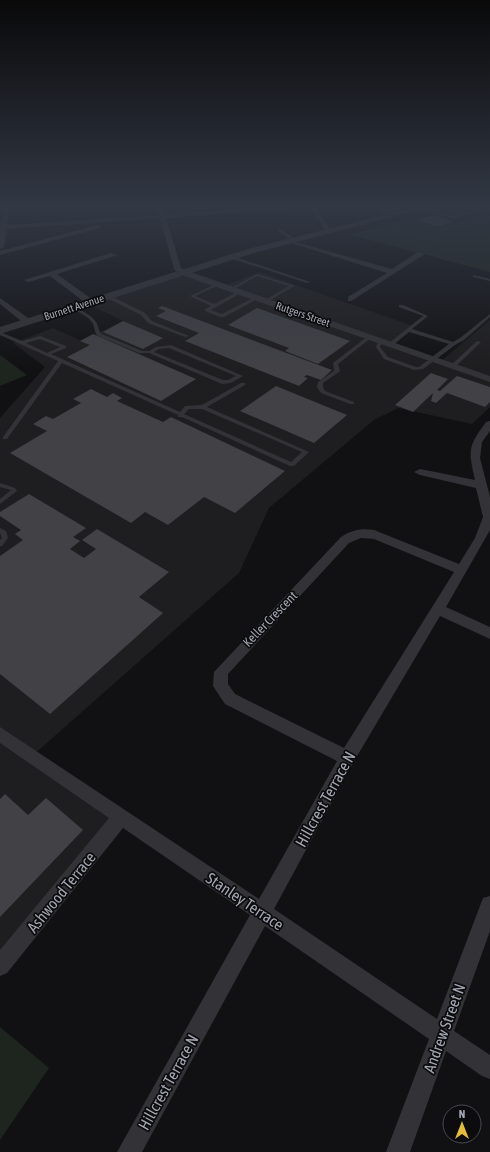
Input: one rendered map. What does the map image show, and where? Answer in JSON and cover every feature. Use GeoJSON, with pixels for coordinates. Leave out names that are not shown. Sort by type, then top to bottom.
{"type":"FeatureCollection","features":[{"type":"Feature","properties":{"kind":"street"},"geometry":{"type":"LineString","coordinates":[[28,280],[94,261]]}},
{"type":"Feature","properties":{"kind":"street"},"geometry":{"type":"LineString","coordinates":[[175,261],[178,269],[182,272]]}},
{"type":"Feature","properties":{"kind":"street","name":"Burnett Avenue"},"geometry":{"type":"LineString","coordinates":[[0,332],[219,261]]}},
{"type":"Feature","properties":{"kind":"street"},"geometry":{"type":"LineString","coordinates":[[358,261],[393,272]]}},
{"type":"Feature","properties":{"kind":"street"},"geometry":{"type":"LineString","coordinates":[[351,299],[409,261]]}},
{"type":"Feature","properties":{"kind":"street","name":"Rutgers Street"},"geometry":{"type":"LineString","coordinates":[[182,272],[454,365],[490,379]]}},
{"type":"Feature","properties":{"kind":"street"},"geometry":{"type":"LineString","coordinates":[[51,273],[90,302]]}},
{"type":"Feature","properties":{"kind":"street"},"geometry":{"type":"LineString","coordinates":[[0,300],[28,322]]}},
{"type":"Feature","properties":{"kind":"street","name":"Hillcrest Terrace N"},"geometry":{"type":"LineString","coordinates":[[129,1152],[347,758],[439,610],[481,538],[489,517],[475,464],[486,431]]}},
{"type":"Feature","properties":{"kind":"street"},"geometry":{"type":"LineString","coordinates":[[420,472],[481,485]]}},
{"type":"Feature","properties":{"kind":"street","name":"Keller Crescent"},"geometry":{"type":"LineString","coordinates":[[347,758],[230,699],[220,686],[221,672],[345,540],[356,534],[371,534],[378,536],[462,570]]}},
{"type":"Feature","properties":{"kind":"street"},"geometry":{"type":"LineString","coordinates":[[439,610],[490,633]]}},
{"type":"Feature","properties":{"kind":"street","name":"Stanley Terrace"},"geometry":{"type":"LineString","coordinates":[[0,734],[490,1068]]}},
{"type":"Feature","properties":{"kind":"street","name":"Ashwood Terrace"},"geometry":{"type":"LineString","coordinates":[[0,966],[121,817]]}},
{"type":"Feature","properties":{"kind":"street","name":"Andrew Street N"},"geometry":{"type":"LineString","coordinates":[[398,1152],[490,905]]}},
{"type":"Feature","properties":{"kind":"lane"},"geometry":{"type":"LineString","coordinates":[[243,261],[308,282]]}},
{"type":"Feature","properties":{"kind":"lane"},"geometry":{"type":"LineString","coordinates":[[231,289],[257,275],[292,286],[267,301]]}},
{"type":"Feature","properties":{"kind":"lane"},"geometry":{"type":"LineString","coordinates":[[474,276],[490,280]]}},
{"type":"Feature","properties":{"kind":"lane"},"geometry":{"type":"LineString","coordinates":[[214,306],[192,296],[218,284]]}},
{"type":"Feature","properties":{"kind":"lane"},"geometry":{"type":"LineString","coordinates":[[240,292],[208,310],[222,316],[257,298]]}},
{"type":"Feature","properties":{"kind":"lane"},"geometry":{"type":"LineString","coordinates":[[107,296],[143,314],[150,322],[187,336]]}},
{"type":"Feature","properties":{"kind":"lane"},"geometry":{"type":"LineString","coordinates":[[391,344],[426,316],[401,306]]}},
{"type":"Feature","properties":{"kind":"lane"},"geometry":{"type":"LineString","coordinates":[[73,307],[94,320],[97,326],[97,332],[100,335],[141,352],[150,352],[222,382],[229,382],[240,376],[169,346],[158,348],[150,352]]}},
{"type":"Feature","properties":{"kind":"lane"},"geometry":{"type":"LineString","coordinates":[[381,340],[378,347],[386,358],[416,369],[421,368],[435,359],[490,315]]}},
{"type":"Feature","properties":{"kind":"lane"},"geometry":{"type":"LineString","coordinates":[[409,330],[454,344]]}},
{"type":"Feature","properties":{"kind":"lane"},"geometry":{"type":"LineString","coordinates":[[0,332],[180,416],[292,465],[306,452],[203,407],[187,407],[180,416]]}},
{"type":"Feature","properties":{"kind":"lane"},"geometry":{"type":"LineString","coordinates":[[22,343],[40,337],[64,347],[48,354]]}},
{"type":"Feature","properties":{"kind":"lane"},"geometry":{"type":"LineString","coordinates":[[352,403],[323,392],[320,387],[321,382],[337,371],[335,364],[370,337]]}},
{"type":"Feature","properties":{"kind":"lane"},"geometry":{"type":"LineString","coordinates":[[454,365],[479,342]]}},
{"type":"Feature","properties":{"kind":"lane"},"geometry":{"type":"LineString","coordinates":[[5,438],[61,361]]}},
{"type":"Feature","properties":{"kind":"lane"},"geometry":{"type":"LineString","coordinates":[[203,407],[243,384]]}},
{"type":"Feature","properties":{"kind":"lane"},"geometry":{"type":"LineString","coordinates":[[0,485],[13,489],[14,491],[0,502]]}},
{"type":"Feature","properties":{"kind":"lane"},"geometry":{"type":"LineString","coordinates":[[0,530],[4,533],[5,538],[0,544]]}},
{"type":"Feature","properties":{"kind":"shaded area"},"geometry":{"type":"Polygon","coordinates":[[[448,261],[490,261],[490,272],[448,261]]]}},
{"type":"Feature","properties":{"kind":"shaded area"},"geometry":{"type":"Polygon","coordinates":[[[259,272],[413,326],[392,343],[441,361],[490,320],[490,407],[472,424],[398,408],[374,420],[269,508],[239,573],[31,757],[124,819],[0,968],[0,418],[45,367],[13,343],[53,328],[82,341],[123,321],[90,305],[176,277],[187,276],[223,286],[259,272]]]}},
{"type":"Feature","properties":{"kind":"shaded area"},"geometry":{"type":"Polygon","coordinates":[[[0,355],[27,375],[0,386],[0,355]]]}},
{"type":"Feature","properties":{"kind":"shaded area"},"geometry":{"type":"Polygon","coordinates":[[[0,1027],[49,1068],[0,1140],[0,1027]]]}},
{"type":"Feature","properties":{"kind":"building"},"geometry":{"type":"Polygon","coordinates":[[[162,306],[332,370],[321,380],[307,375],[304,377],[308,378],[299,386],[185,341],[199,333],[156,316],[166,311],[158,308],[162,306]]]}},
{"type":"Feature","properties":{"kind":"building"},"geometry":{"type":"Polygon","coordinates":[[[257,308],[350,341],[318,364],[285,351],[289,348],[228,325],[257,308]]]}},
{"type":"Feature","properties":{"kind":"building"},"geometry":{"type":"Polygon","coordinates":[[[123,321],[163,338],[143,349],[103,332],[123,321]]]}},
{"type":"Feature","properties":{"kind":"building"},"geometry":{"type":"Polygon","coordinates":[[[93,334],[196,379],[161,401],[67,357],[90,345],[80,341],[93,334]]]}},
{"type":"Feature","properties":{"kind":"building"},"geometry":{"type":"Polygon","coordinates":[[[431,373],[448,379],[437,390],[440,391],[457,376],[490,387],[490,402],[485,407],[447,393],[436,403],[431,401],[433,393],[413,412],[395,405],[431,373]]]}},
{"type":"Feature","properties":{"kind":"building"},"geometry":{"type":"Polygon","coordinates":[[[276,386],[347,415],[314,443],[240,411],[276,386]]]}},
{"type":"Feature","properties":{"kind":"building"},"geometry":{"type":"Polygon","coordinates":[[[91,389],[107,397],[113,393],[122,398],[117,401],[163,422],[171,417],[285,471],[235,513],[204,497],[168,525],[145,512],[131,523],[10,453],[47,431],[33,424],[46,416],[53,419],[81,403],[73,399],[91,389]]]}},
{"type":"Feature","properties":{"kind":"building"},"geometry":{"type":"Polygon","coordinates":[[[29,494],[86,528],[73,537],[80,541],[70,549],[84,558],[96,549],[82,540],[97,529],[169,572],[139,597],[163,613],[50,714],[0,674],[0,556],[23,540],[15,534],[21,530],[0,516],[0,512],[29,494]]]}},
{"type":"Feature","properties":{"kind":"building"},"geometry":{"type":"Polygon","coordinates":[[[5,794],[28,815],[46,798],[83,830],[0,917],[0,799],[5,794]]]}}]}
